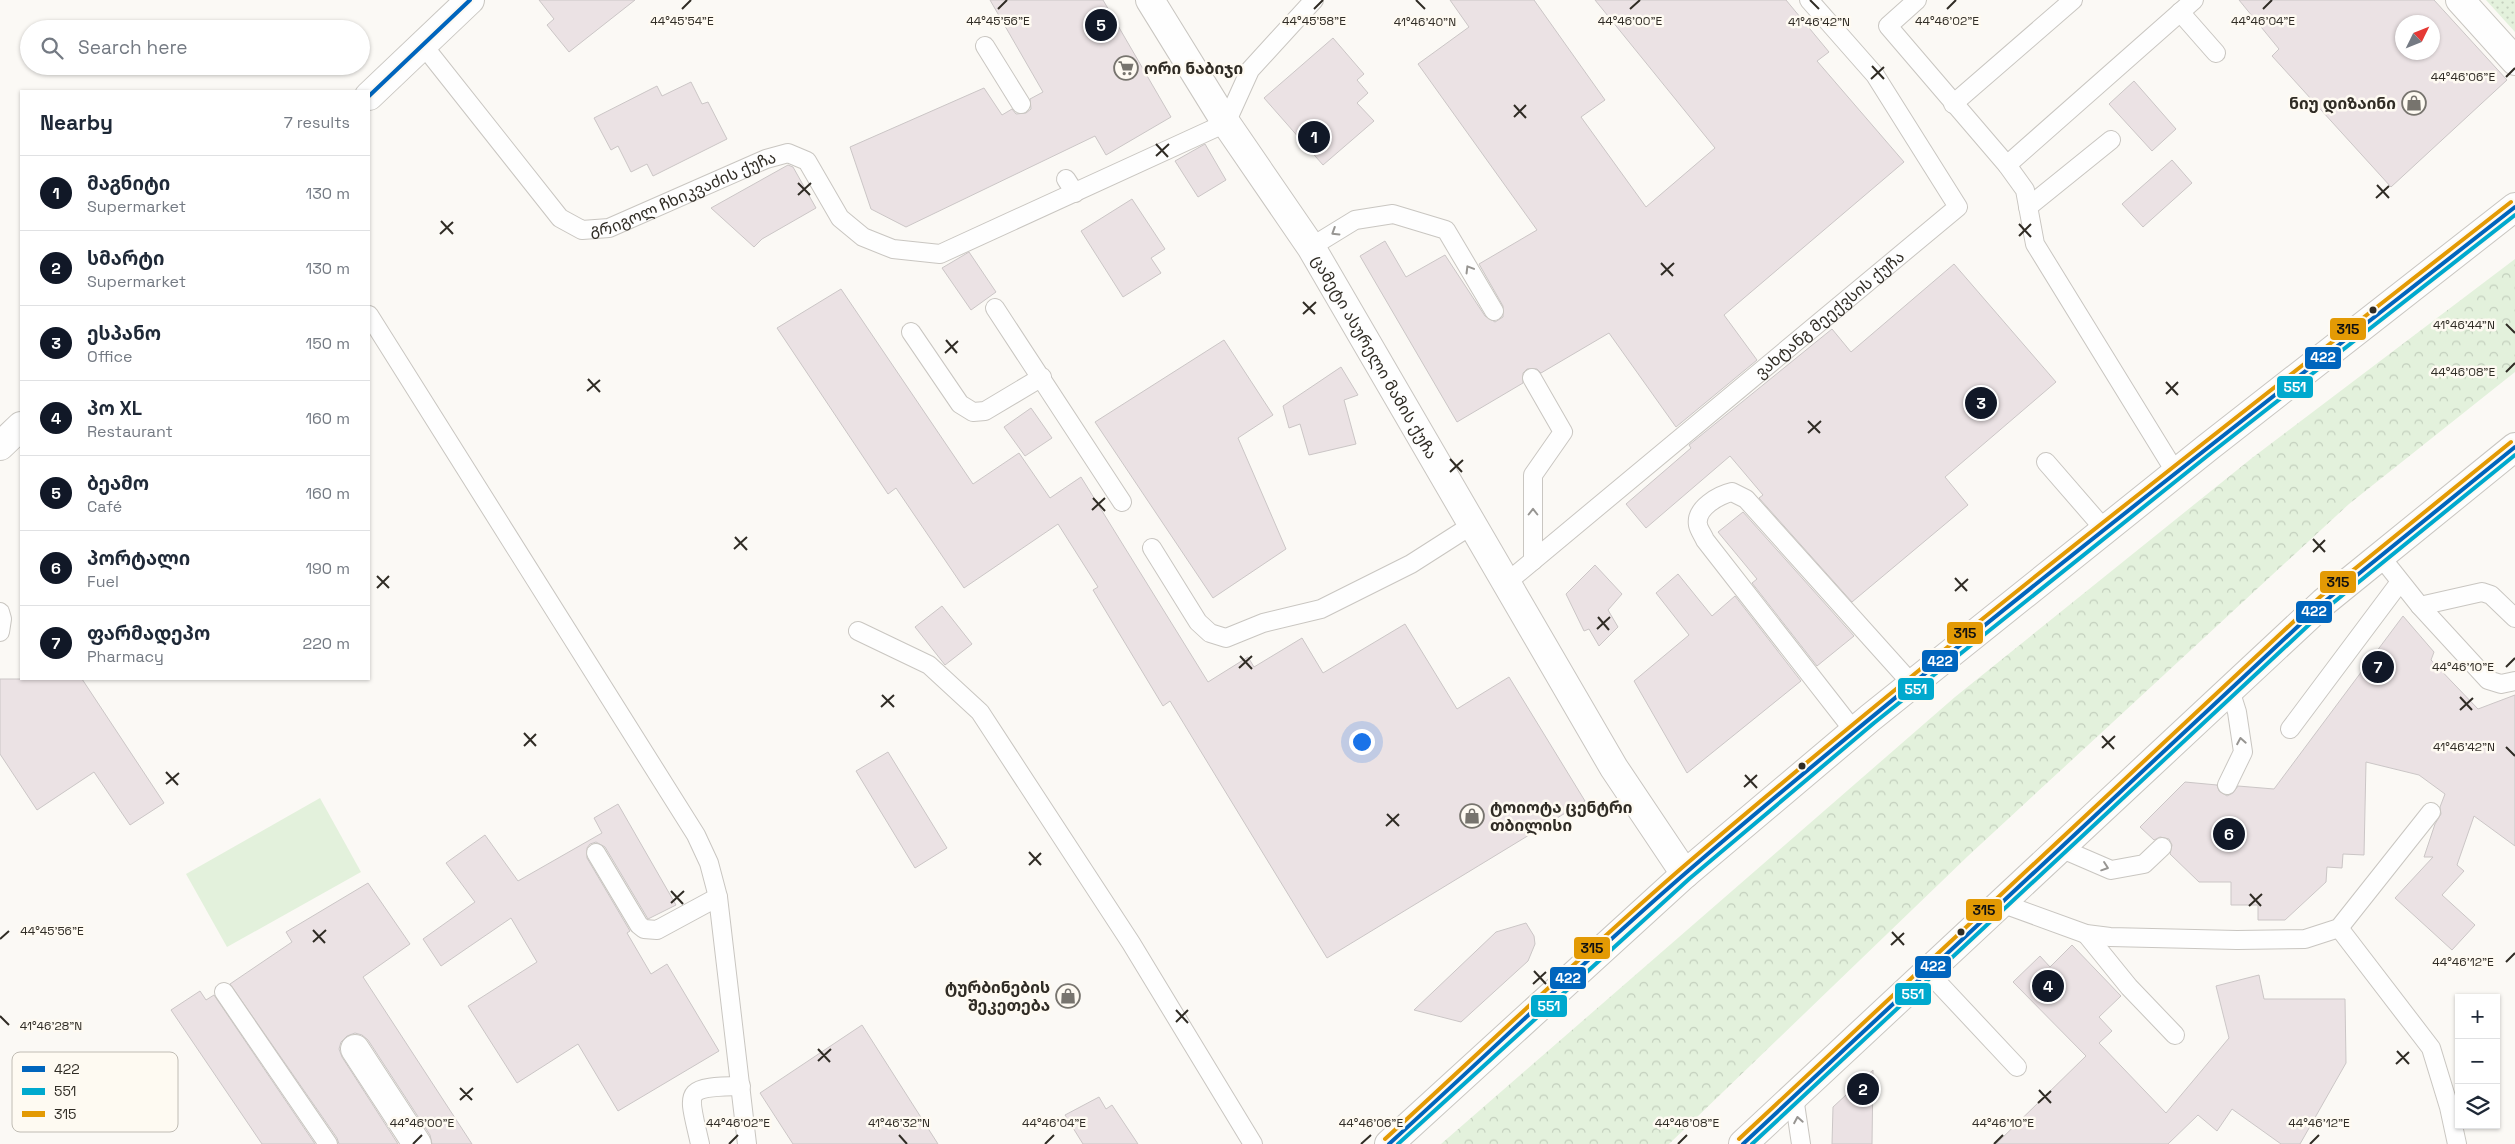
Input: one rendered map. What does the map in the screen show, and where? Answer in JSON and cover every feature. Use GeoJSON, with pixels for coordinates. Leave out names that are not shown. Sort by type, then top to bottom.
{"type":"FeatureCollection","features":[{"type":"Feature","properties":{"kind":"main road"},"geometry":{"type":"LineString","coordinates":[[370,95],[470,0]]}},
{"type":"Feature","properties":{"kind":"main road","name":"ცამეტი ასურელი მამის ქუჩა"},"geometry":{"type":"LineString","coordinates":[[1150,0],[1226,123],[1311,247],[1614,768],[1685,874]]}},
{"type":"Feature","properties":{"kind":"main road"},"geometry":{"type":"LineString","coordinates":[[2460,0],[2515,61]]}},
{"type":"Feature","properties":{"kind":"main road"},"geometry":{"type":"LineString","coordinates":[[1389,1144],[1685,874],[1854,731],[2176,473],[2515,207]]}},
{"type":"Feature","properties":{"kind":"main road"},"geometry":{"type":"LineString","coordinates":[[0,446],[20,427]]}},
{"type":"Feature","properties":{"kind":"main road"},"geometry":{"type":"LineString","coordinates":[[1743,1144],[2324,602],[2515,447]]}},
{"type":"Feature","properties":{"kind":"main road"},"geometry":{"type":"LineString","coordinates":[[355,1049],[417,1144]]}},
{"type":"Feature","properties":{"kind":"lane"},"geometry":{"type":"LineString","coordinates":[[1226,123],[1250,70],[1314,0]]}},
{"type":"Feature","properties":{"kind":"lane","name":"ვახტანგ მეექვსის ქუჩა"},"geometry":{"type":"LineString","coordinates":[[1506,584],[1958,207],[1875,75],[1810,0]]}},
{"type":"Feature","properties":{"kind":"lane"},"geometry":{"type":"LineString","coordinates":[[1917,0],[1888,26],[2007,165],[2025,190],[2035,244],[2176,473]]}},
{"type":"Feature","properties":{"kind":"lane"},"geometry":{"type":"LineString","coordinates":[[1953,104],[2073,0]]}},
{"type":"Feature","properties":{"kind":"lane"},"geometry":{"type":"LineString","coordinates":[[2007,165],[2194,0]]}},
{"type":"Feature","properties":{"kind":"lane"},"geometry":{"type":"LineString","coordinates":[[2180,12],[2216,53]]}},
{"type":"Feature","properties":{"kind":"lane","name":"გრიგოლ ჩხიკვაძის ქუჩა"},"geometry":{"type":"LineString","coordinates":[[423,45],[560,218],[582,230],[609,228],[766,158],[788,153],[807,161],[840,218],[863,237],[893,249],[940,254],[1070,186],[1226,123]]}},
{"type":"Feature","properties":{"kind":"lane"},"geometry":{"type":"LineString","coordinates":[[985,46],[1021,104]]}},
{"type":"Feature","properties":{"kind":"lane"},"geometry":{"type":"LineString","coordinates":[[2028,207],[2111,140]]}},
{"type":"Feature","properties":{"kind":"lane"},"geometry":{"type":"LineString","coordinates":[[1311,247],[1355,220],[1393,214],[1446,230],[1494,311]]}},
{"type":"Feature","properties":{"kind":"lane"},"geometry":{"type":"LineString","coordinates":[[995,308],[1042,377],[1122,502]]}},
{"type":"Feature","properties":{"kind":"lane"},"geometry":{"type":"LineString","coordinates":[[370,317],[696,835],[708,863],[718,897],[747,1144]]}},
{"type":"Feature","properties":{"kind":"lane"},"geometry":{"type":"LineString","coordinates":[[911,332],[960,404],[973,412],[986,411],[1042,377]]}},
{"type":"Feature","properties":{"kind":"lane"},"geometry":{"type":"LineString","coordinates":[[1532,378],[1563,432],[1534,476],[1533,560]]}},
{"type":"Feature","properties":{"kind":"lane"},"geometry":{"type":"LineString","coordinates":[[2046,462],[2105,530]]}},
{"type":"Feature","properties":{"kind":"lane"},"geometry":{"type":"LineString","coordinates":[[1854,731],[1705,540],[1698,525],[1700,514],[1721,494],[1732,492],[1746,499],[1912,684]]}},
{"type":"Feature","properties":{"kind":"lane"},"geometry":{"type":"LineString","coordinates":[[1152,548],[1198,622],[1210,633],[1226,638],[1262,623],[1321,608],[1411,564],[1472,525]]}},
{"type":"Feature","properties":{"kind":"lane"},"geometry":{"type":"LineString","coordinates":[[2381,557],[2420,606],[2488,680],[2501,684],[2515,681]]}},
{"type":"Feature","properties":{"kind":"lane"},"geometry":{"type":"LineString","coordinates":[[2290,729],[2400,582]]}},
{"type":"Feature","properties":{"kind":"lane"},"geometry":{"type":"LineString","coordinates":[[2420,606],[2482,592],[2491,595],[2515,618]]}},
{"type":"Feature","properties":{"kind":"lane"},"geometry":{"type":"LineString","coordinates":[[0,612],[2,619],[0,632]]}},
{"type":"Feature","properties":{"kind":"lane"},"geometry":{"type":"LineString","coordinates":[[858,630],[929,665],[980,712],[1131,943],[1253,1144]]}},
{"type":"Feature","properties":{"kind":"lane"},"geometry":{"type":"LineString","coordinates":[[2227,786],[2243,752],[2230,690]]}},
{"type":"Feature","properties":{"kind":"lane"},"geometry":{"type":"LineString","coordinates":[[2001,903],[2086,934],[2237,940],[2305,939],[2339,928],[2431,812]]}},
{"type":"Feature","properties":{"kind":"lane"},"geometry":{"type":"LineString","coordinates":[[2060,848],[2111,870],[2144,864],[2162,847]]}},
{"type":"Feature","properties":{"kind":"lane"},"geometry":{"type":"LineString","coordinates":[[596,853],[639,925],[644,929],[657,930],[718,897]]}},
{"type":"Feature","properties":{"kind":"lane"},"geometry":{"type":"LineString","coordinates":[[2339,928],[2431,1048],[2449,1108],[2456,1144]]}},
{"type":"Feature","properties":{"kind":"lane"},"geometry":{"type":"LineString","coordinates":[[2086,934],[2129,987],[2175,1035]]}},
{"type":"Feature","properties":{"kind":"lane"},"geometry":{"type":"LineString","coordinates":[[1928,972],[2017,1067]]}},
{"type":"Feature","properties":{"kind":"lane"},"geometry":{"type":"LineString","coordinates":[[224,992],[328,1144]]}},
{"type":"Feature","properties":{"kind":"lane"},"geometry":{"type":"LineString","coordinates":[[700,1144],[690,1100],[694,1094],[706,1086],[741,1086]]}},
{"type":"Feature","properties":{"kind":"lane"},"geometry":{"type":"LineString","coordinates":[[1794,1097],[1801,1144]]}},
{"type":"Feature","properties":{"kind":"green space"},"geometry":{"type":"Polygon","coordinates":[[[2486,0],[2515,0],[2515,32],[2486,0]]]}},
{"type":"Feature","properties":{"kind":"green space"},"geometry":{"type":"Polygon","coordinates":[[[2515,259],[2515,372],[2349,504],[1968,856],[1669,1144],[1441,1144],[1955,697],[2252,458],[2515,259]]]}},
{"type":"Feature","properties":{"kind":"green space"},"geometry":{"type":"Polygon","coordinates":[[[320,798],[361,872],[227,947],[186,874],[320,798]]]}},
{"type":"Feature","properties":{"kind":"building"},"geometry":{"type":"Polygon","coordinates":[[[539,0],[635,0],[569,52],[547,25],[554,19],[539,0]]]}},
{"type":"Feature","properties":{"kind":"building"},"geometry":{"type":"Polygon","coordinates":[[[990,0],[1103,0],[1171,117],[1106,155],[1095,136],[906,227],[871,209],[850,147],[984,88],[1002,115],[1012,109],[1016,114],[1026,113],[1031,109],[1030,99],[1043,92],[990,0]]]}},
{"type":"Feature","properties":{"kind":"building"},"geometry":{"type":"Polygon","coordinates":[[[1450,0],[1534,0],[1605,100],[1581,117],[1646,207],[1715,148],[1595,0],[1786,0],[1829,52],[1817,61],[1904,162],[1724,315],[1757,360],[1676,427],[1609,333],[1541,373],[1537,369],[1527,369],[1523,373],[1523,383],[1457,422],[1360,256],[1385,241],[1406,277],[1445,255],[1485,316],[1495,322],[1503,317],[1503,306],[1479,264],[1537,230],[1418,64],[1469,27],[1450,0]]]}},
{"type":"Feature","properties":{"kind":"building"},"geometry":{"type":"Polygon","coordinates":[[[2239,0],[2434,0],[2507,80],[2391,187],[2272,56],[2279,49],[2239,0]]]}},
{"type":"Feature","properties":{"kind":"building"},"geometry":{"type":"Polygon","coordinates":[[[1333,38],[1364,74],[1357,80],[1368,93],[1357,103],[1374,121],[1323,165],[1264,98],[1333,38]]]}},
{"type":"Feature","properties":{"kind":"building"},"geometry":{"type":"Polygon","coordinates":[[[2134,81],[2176,129],[2152,151],[2109,104],[2134,81]]]}},
{"type":"Feature","properties":{"kind":"building"},"geometry":{"type":"Polygon","coordinates":[[[691,82],[702,104],[708,102],[727,139],[653,176],[647,164],[631,172],[618,146],[611,150],[594,118],[657,86],[662,96],[691,82]]]}},
{"type":"Feature","properties":{"kind":"building"},"geometry":{"type":"Polygon","coordinates":[[[1205,144],[1226,180],[1198,197],[1175,161],[1205,144]]]}},
{"type":"Feature","properties":{"kind":"building"},"geometry":{"type":"Polygon","coordinates":[[[2172,160],[2192,183],[2143,227],[2122,204],[2172,160]]]}},
{"type":"Feature","properties":{"kind":"building"},"geometry":{"type":"Polygon","coordinates":[[[788,165],[793,167],[816,208],[762,239],[754,247],[711,208],[788,165]]]}},
{"type":"Feature","properties":{"kind":"building"},"geometry":{"type":"Polygon","coordinates":[[[1132,199],[1165,249],[1151,258],[1161,273],[1123,297],[1081,231],[1132,199]]]}},
{"type":"Feature","properties":{"kind":"building"},"geometry":{"type":"Polygon","coordinates":[[[969,252],[996,292],[971,310],[942,268],[969,252]]]}},
{"type":"Feature","properties":{"kind":"building"},"geometry":{"type":"Polygon","coordinates":[[[1954,264],[2056,382],[1945,477],[1968,505],[1852,602],[1759,498],[1763,495],[1730,456],[1646,528],[1626,504],[1691,448],[1689,445],[1832,329],[1851,352],[1954,264]]]}},
{"type":"Feature","properties":{"kind":"building"},"geometry":{"type":"Polygon","coordinates":[[[841,289],[973,484],[1019,453],[1050,498],[1081,477],[1208,682],[1248,657],[1254,667],[1302,638],[1323,673],[1405,624],[1457,709],[1509,677],[1585,801],[1327,958],[1170,701],[1163,706],[1093,590],[1098,587],[1058,524],[964,588],[896,488],[888,494],[777,328],[841,289]]]}},
{"type":"Feature","properties":{"kind":"building"},"geometry":{"type":"Polygon","coordinates":[[[1224,340],[1273,415],[1238,438],[1286,549],[1213,598],[1095,422],[1224,340]]]}},
{"type":"Feature","properties":{"kind":"building"},"geometry":{"type":"Polygon","coordinates":[[[1341,367],[1358,395],[1344,400],[1356,444],[1309,455],[1300,424],[1289,428],[1283,406],[1341,367]]]}},
{"type":"Feature","properties":{"kind":"building"},"geometry":{"type":"Polygon","coordinates":[[[1031,408],[1052,438],[1025,456],[1004,427],[1031,408]]]}},
{"type":"Feature","properties":{"kind":"building"},"geometry":{"type":"Polygon","coordinates":[[[1743,512],[1854,636],[1817,666],[1752,583],[1757,579],[1718,532],[1743,512]]]}},
{"type":"Feature","properties":{"kind":"building"},"geometry":{"type":"Polygon","coordinates":[[[1595,565],[1622,594],[1608,610],[1618,627],[1599,646],[1589,629],[1584,631],[1566,594],[1595,565]]]}},
{"type":"Feature","properties":{"kind":"building"},"geometry":{"type":"Polygon","coordinates":[[[1678,574],[1712,616],[1735,596],[1801,681],[1687,773],[1634,681],[1689,635],[1656,593],[1678,574]]]}},
{"type":"Feature","properties":{"kind":"building"},"geometry":{"type":"Polygon","coordinates":[[[942,606],[972,644],[945,665],[915,627],[942,606]]]}},
{"type":"Feature","properties":{"kind":"building"},"geometry":{"type":"Polygon","coordinates":[[[2403,616],[2434,652],[2431,660],[2478,709],[2515,695],[2515,846],[2474,816],[2457,865],[2464,871],[2442,895],[2475,925],[2452,950],[2395,898],[2433,857],[2424,857],[2435,824],[2441,814],[2440,807],[2445,794],[2419,775],[2366,762],[2364,855],[2343,854],[2342,868],[2327,867],[2326,882],[2285,920],[2258,920],[2258,905],[2231,905],[2231,882],[2199,882],[2170,854],[2172,845],[2169,839],[2160,837],[2154,840],[2140,827],[2185,782],[2217,785],[2219,791],[2227,796],[2233,793],[2238,786],[2274,789],[2403,616]]]}},
{"type":"Feature","properties":{"kind":"building"},"geometry":{"type":"Polygon","coordinates":[[[0,679],[83,680],[164,803],[130,825],[94,772],[37,810],[0,754],[0,679]]]}},
{"type":"Feature","properties":{"kind":"building"},"geometry":{"type":"Polygon","coordinates":[[[888,752],[947,848],[915,868],[856,771],[888,752]]]}},
{"type":"Feature","properties":{"kind":"building"},"geometry":{"type":"Polygon","coordinates":[[[618,804],[676,905],[648,919],[605,847],[596,842],[590,844],[587,848],[587,858],[630,931],[627,933],[651,974],[667,964],[719,1051],[618,1111],[578,1044],[517,1083],[468,1006],[537,962],[511,918],[441,966],[423,939],[475,902],[446,863],[485,835],[518,881],[602,833],[594,818],[618,804]]]}},
{"type":"Feature","properties":{"kind":"building"},"geometry":{"type":"Polygon","coordinates":[[[368,883],[410,944],[363,977],[472,1144],[432,1144],[430,1135],[368,1040],[362,1035],[355,1033],[347,1036],[341,1042],[339,1049],[342,1057],[398,1144],[339,1144],[337,1138],[230,984],[292,942],[286,932],[368,883]]]}},
{"type":"Feature","properties":{"kind":"building"},"geometry":{"type":"Polygon","coordinates":[[[1526,923],[1534,936],[1535,944],[1528,961],[1461,1022],[1414,1010],[1496,932],[1526,923]]]}},
{"type":"Feature","properties":{"kind":"building"},"geometry":{"type":"Polygon","coordinates":[[[2072,945],[2121,996],[2099,1017],[2112,1031],[2099,1043],[2166,1113],[2229,1038],[2216,986],[2259,975],[2264,999],[2345,999],[2346,1063],[2300,1144],[2281,1144],[2232,1109],[2217,1131],[2198,1115],[2168,1144],[1996,1144],[2086,1056],[2013,982],[2040,956],[2050,967],[2072,945]]]}},
{"type":"Feature","properties":{"kind":"building"},"geometry":{"type":"Polygon","coordinates":[[[200,991],[206,1000],[214,995],[315,1144],[262,1144],[171,1010],[200,991]]]}},
{"type":"Feature","properties":{"kind":"building"},"geometry":{"type":"Polygon","coordinates":[[[862,1025],[938,1144],[793,1144],[760,1093],[862,1025]]]}},
{"type":"Feature","properties":{"kind":"building"},"geometry":{"type":"Polygon","coordinates":[[[1873,1070],[1872,1144],[1832,1144],[1833,1107],[1873,1070]]]}},
{"type":"Feature","properties":{"kind":"building"},"geometry":{"type":"Polygon","coordinates":[[[1099,1097],[1106,1109],[1112,1105],[1138,1144],[1083,1144],[1065,1115],[1099,1097]]]}},
{"type":"Feature","properties":{"kind":"transit line","name":"422"},"geometry":{"type":"LineString","coordinates":[[370,95],[470,0]]}},
{"type":"Feature","properties":{"kind":"transit line","name":"315"},"geometry":{"type":"LineString","coordinates":[[1385,1139],[1646,899],[1785,780],[2198,447],[2511,202]]}},
{"type":"Feature","properties":{"kind":"transit line","name":"422"},"geometry":{"type":"LineString","coordinates":[[1389,1144],[1612,938],[1789,785],[2098,534],[2515,207]]}},
{"type":"Feature","properties":{"kind":"transit line","name":"551"},"geometry":{"type":"LineString","coordinates":[[1398,1144],[1689,879],[1874,723],[2211,453],[2515,215]]}},
{"type":"Feature","properties":{"kind":"transit line","name":"315"},"geometry":{"type":"LineString","coordinates":[[1739,1139],[2320,597],[2511,442]]}},
{"type":"Feature","properties":{"kind":"transit line","name":"422"},"geometry":{"type":"LineString","coordinates":[[1743,1144],[2324,602],[2515,447]]}},
{"type":"Feature","properties":{"kind":"transit line","name":"551"},"geometry":{"type":"LineString","coordinates":[[1752,1144],[2328,607],[2515,455]]}},
{"type":"Feature","properties":{"kind":"place","name":"ბეამო"},"geometry":{"type":"Point","coordinates":[1101,25]}},
{"type":"Feature","properties":{"kind":"place","name":"ორი ნაბიჯი"},"geometry":{"type":"Point","coordinates":[1126,68]}},
{"type":"Feature","properties":{"kind":"place","name":"ნიუ დიზაინი"},"geometry":{"type":"Point","coordinates":[2414,103]}},
{"type":"Feature","properties":{"kind":"place","name":"მაგნიტი"},"geometry":{"type":"Point","coordinates":[1314,137]}},
{"type":"Feature","properties":{"kind":"place","name":"ესპანო"},"geometry":{"type":"Point","coordinates":[1981,403]}},
{"type":"Feature","properties":{"kind":"place","name":"ფარმადეპო"},"geometry":{"type":"Point","coordinates":[2378,667]}},
{"type":"Feature","properties":{"kind":"place","name":"ტოიოტა ცენტრი თბილისი"},"geometry":{"type":"Point","coordinates":[1472,816]}},
{"type":"Feature","properties":{"kind":"place","name":"პორტალი"},"geometry":{"type":"Point","coordinates":[2229,834]}},
{"type":"Feature","properties":{"kind":"place","name":"პო XL"},"geometry":{"type":"Point","coordinates":[2048,986]}},
{"type":"Feature","properties":{"kind":"place","name":"ტურბინების შეკეთება"},"geometry":{"type":"Point","coordinates":[1068,996]}},
{"type":"Feature","properties":{"kind":"place","name":"სმარტი"},"geometry":{"type":"Point","coordinates":[1863,1089]}}]}
